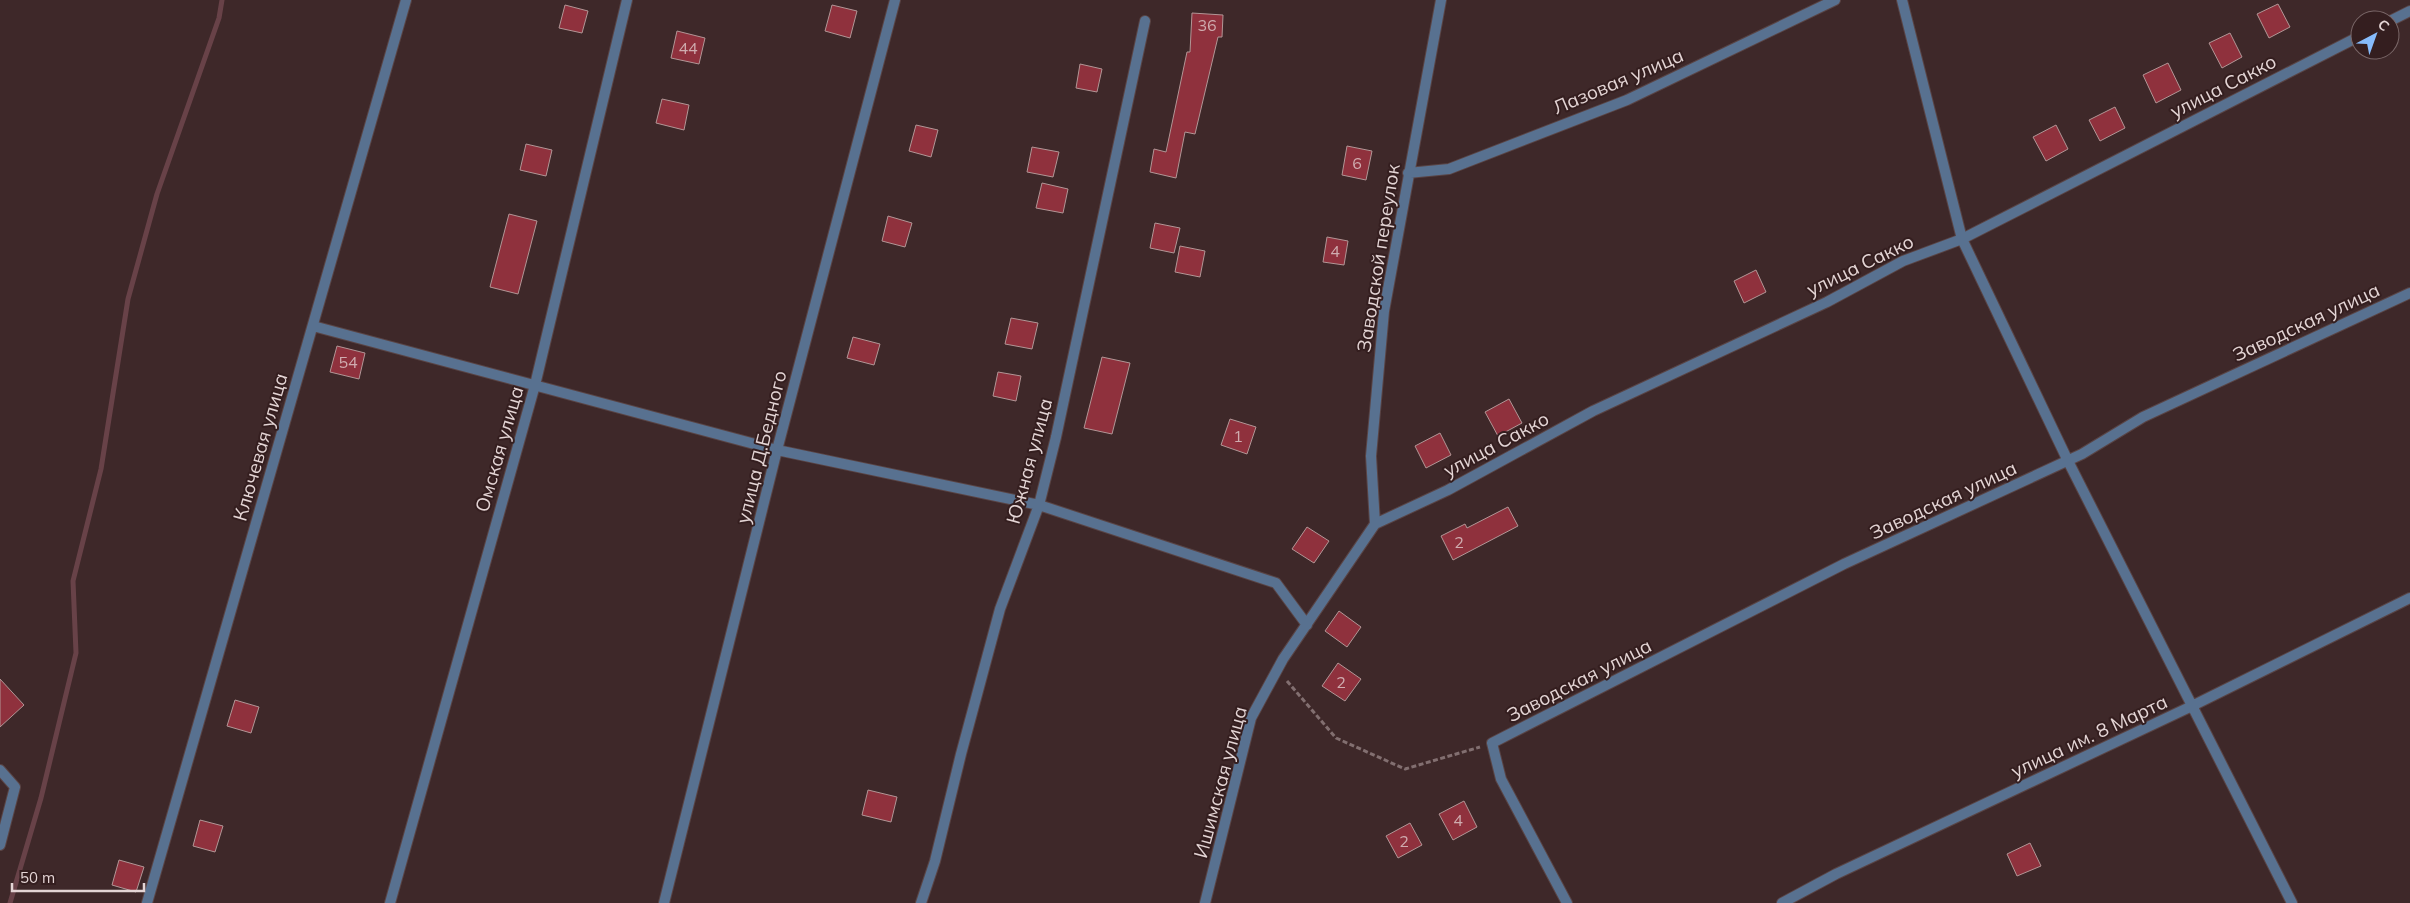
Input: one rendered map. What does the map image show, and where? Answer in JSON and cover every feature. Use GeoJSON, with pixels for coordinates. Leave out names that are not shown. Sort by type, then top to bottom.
{"type":"FeatureCollection","features":[{"type":"Feature","properties":{"kind":"street","name":"Ключевая улица"},"geometry":{"type":"LineString","coordinates":[[147,903],[406,0]]}},
{"type":"Feature","properties":{"kind":"street","name":"Омская улица"},"geometry":{"type":"LineString","coordinates":[[390,903],[535,385],[627,0]]}},
{"type":"Feature","properties":{"kind":"street","name":"улица Д.Бедного"},"geometry":{"type":"LineString","coordinates":[[664,903],[777,450],[895,0]]}},
{"type":"Feature","properties":{"kind":"street","name":"Заводской переулок"},"geometry":{"type":"LineString","coordinates":[[1375,524],[1371,456],[1384,311],[1441,0]]}},
{"type":"Feature","properties":{"kind":"street","name":"Лазовая улица"},"geometry":{"type":"LineString","coordinates":[[1408,173],[1449,169],[1627,100],[1836,0]]}},
{"type":"Feature","properties":{"kind":"street"},"geometry":{"type":"LineString","coordinates":[[1902,0],[1962,239],[2068,461],[2292,903]]}},
{"type":"Feature","properties":{"kind":"street","name":"Южная улица"},"geometry":{"type":"LineString","coordinates":[[921,903],[935,861],[961,754],[1000,609],[1040,505],[1145,21]]}},
{"type":"Feature","properties":{"kind":"street","name":"улица Сакко"},"geometry":{"type":"LineString","coordinates":[[1375,524],[1457,485],[1592,411],[1827,302],[1903,261],[1962,239],[2350,41]]}},
{"type":"Feature","properties":{"kind":"street","name":"Заводская улица"},"geometry":{"type":"LineString","coordinates":[[1492,743],[1844,564],[2068,461],[2143,417],[2410,293]]}},
{"type":"Feature","properties":{"kind":"street"},"geometry":{"type":"LineString","coordinates":[[313,326],[777,450],[1040,505],[1276,583],[1307,625]]}},
{"type":"Feature","properties":{"kind":"street","name":"Ишимская улица"},"geometry":{"type":"LineString","coordinates":[[1205,903],[1251,718],[1283,659],[1375,524]]}},
{"type":"Feature","properties":{"kind":"street","name":"улица им. 8 Марта"},"geometry":{"type":"LineString","coordinates":[[1782,903],[1836,874],[2192,706],[2410,598]]}},
{"type":"Feature","properties":{"kind":"street"},"geometry":{"type":"LineString","coordinates":[[1492,743],[1501,779],[1567,903]]}},
{"type":"Feature","properties":{"kind":"street"},"geometry":{"type":"LineString","coordinates":[[0,770],[15,787],[0,845]]}},
{"type":"Feature","properties":{"kind":"path"},"geometry":{"type":"LineString","coordinates":[[1283,659],[1282,676],[1336,738],[1405,769],[1492,743]]}},
{"type":"Feature","properties":{"kind":"building"},"geometry":{"type":"Polygon","coordinates":[[[2278,4],[2290,27],[2269,38],[2257,14],[2278,4]]]}},
{"type":"Feature","properties":{"kind":"building"},"geometry":{"type":"Polygon","coordinates":[[[565,5],[588,11],[582,33],[559,28],[565,5]]]}},
{"type":"Feature","properties":{"kind":"building"},"geometry":{"type":"Polygon","coordinates":[[[832,5],[857,11],[850,38],[825,31],[832,5]]]}},
{"type":"Feature","properties":{"kind":"building"},"geometry":{"type":"Polygon","coordinates":[[[1192,13],[1223,15],[1222,37],[1218,37],[1195,134],[1185,132],[1176,178],[1150,172],[1154,149],[1166,152],[1187,52],[1190,52],[1192,13]]]}},
{"type":"Feature","properties":{"kind":"building"},"geometry":{"type":"Polygon","coordinates":[[[677,31],[705,38],[699,64],[671,58],[677,31]]]}},
{"type":"Feature","properties":{"kind":"building"},"geometry":{"type":"Polygon","coordinates":[[[2230,33],[2242,57],[2222,68],[2209,43],[2230,33]]]}},
{"type":"Feature","properties":{"kind":"building"},"geometry":{"type":"Polygon","coordinates":[[[2168,63],[2181,90],[2156,103],[2143,75],[2168,63]]]}},
{"type":"Feature","properties":{"kind":"building"},"geometry":{"type":"Polygon","coordinates":[[[1080,64],[1102,69],[1097,92],[1076,88],[1080,64]]]}},
{"type":"Feature","properties":{"kind":"building"},"geometry":{"type":"Polygon","coordinates":[[[662,99],[689,105],[684,130],[656,123],[662,99]]]}},
{"type":"Feature","properties":{"kind":"building"},"geometry":{"type":"Polygon","coordinates":[[[2115,107],[2125,128],[2100,141],[2089,120],[2115,107]]]}},
{"type":"Feature","properties":{"kind":"building"},"geometry":{"type":"Polygon","coordinates":[[[916,125],[938,130],[931,157],[909,151],[916,125]]]}},
{"type":"Feature","properties":{"kind":"building"},"geometry":{"type":"Polygon","coordinates":[[[2056,125],[2068,149],[2046,161],[2033,137],[2056,125]]]}},
{"type":"Feature","properties":{"kind":"building"},"geometry":{"type":"Polygon","coordinates":[[[526,144],[552,150],[546,176],[520,170],[526,144]]]}},
{"type":"Feature","properties":{"kind":"building"},"geometry":{"type":"Polygon","coordinates":[[[1347,146],[1372,151],[1366,180],[1342,175],[1347,146]]]}},
{"type":"Feature","properties":{"kind":"building"},"geometry":{"type":"Polygon","coordinates":[[[1032,147],[1059,152],[1053,177],[1027,172],[1032,147]]]}},
{"type":"Feature","properties":{"kind":"building"},"geometry":{"type":"Polygon","coordinates":[[[1042,183],[1068,189],[1063,213],[1036,208],[1042,183]]]}},
{"type":"Feature","properties":{"kind":"building"},"geometry":{"type":"Polygon","coordinates":[[[509,214],[537,221],[518,294],[490,287],[509,214]]]}},
{"type":"Feature","properties":{"kind":"building"},"geometry":{"type":"Polygon","coordinates":[[[888,216],[912,223],[905,247],[882,241],[888,216]]]}},
{"type":"Feature","properties":{"kind":"building"},"geometry":{"type":"Polygon","coordinates":[[[1155,223],[1180,228],[1174,253],[1150,248],[1155,223]]]}},
{"type":"Feature","properties":{"kind":"building"},"geometry":{"type":"Polygon","coordinates":[[[1327,237],[1348,241],[1344,265],[1323,262],[1327,237]]]}},
{"type":"Feature","properties":{"kind":"building"},"geometry":{"type":"Polygon","coordinates":[[[1180,246],[1205,251],[1200,277],[1175,272],[1180,246]]]}},
{"type":"Feature","properties":{"kind":"building"},"geometry":{"type":"Polygon","coordinates":[[[1756,270],[1766,292],[1744,303],[1734,281],[1756,270]]]}},
{"type":"Feature","properties":{"kind":"building"},"geometry":{"type":"Polygon","coordinates":[[[1011,318],[1038,323],[1032,349],[1005,344],[1011,318]]]}},
{"type":"Feature","properties":{"kind":"building"},"geometry":{"type":"Polygon","coordinates":[[[853,337],[880,344],[874,365],[847,358],[853,337]]]}},
{"type":"Feature","properties":{"kind":"building"},"geometry":{"type":"Polygon","coordinates":[[[337,346],[365,353],[359,379],[330,372],[337,346]]]}},
{"type":"Feature","properties":{"kind":"building"},"geometry":{"type":"Polygon","coordinates":[[[1102,357],[1130,363],[1112,434],[1084,428],[1102,357]]]}},
{"type":"Feature","properties":{"kind":"building"},"geometry":{"type":"Polygon","coordinates":[[[998,372],[1021,376],[1016,401],[993,396],[998,372]]]}},
{"type":"Feature","properties":{"kind":"building"},"geometry":{"type":"Polygon","coordinates":[[[1509,399],[1522,423],[1498,436],[1485,412],[1509,399]]]}},
{"type":"Feature","properties":{"kind":"building"},"geometry":{"type":"Polygon","coordinates":[[[1230,419],[1256,427],[1247,454],[1221,445],[1230,419]]]}},
{"type":"Feature","properties":{"kind":"building"},"geometry":{"type":"Polygon","coordinates":[[[1440,433],[1451,455],[1426,468],[1415,446],[1440,433]]]}},
{"type":"Feature","properties":{"kind":"building"},"geometry":{"type":"Polygon","coordinates":[[[1508,507],[1518,526],[1453,560],[1441,536],[1465,524],[1467,528],[1508,507]]]}},
{"type":"Feature","properties":{"kind":"building"},"geometry":{"type":"Polygon","coordinates":[[[1307,527],[1329,541],[1314,563],[1292,549],[1307,527]]]}},
{"type":"Feature","properties":{"kind":"building"},"geometry":{"type":"Polygon","coordinates":[[[1339,611],[1361,627],[1347,647],[1325,631],[1339,611]]]}},
{"type":"Feature","properties":{"kind":"building"},"geometry":{"type":"Polygon","coordinates":[[[1338,663],[1361,679],[1345,701],[1322,686],[1338,663]]]}},
{"type":"Feature","properties":{"kind":"building"},"geometry":{"type":"Polygon","coordinates":[[[0,679],[24,705],[0,727],[0,679]]]}},
{"type":"Feature","properties":{"kind":"building"},"geometry":{"type":"Polygon","coordinates":[[[235,700],[259,707],[251,733],[227,726],[235,700]]]}},
{"type":"Feature","properties":{"kind":"building"},"geometry":{"type":"Polygon","coordinates":[[[868,790],[897,797],[891,822],[862,815],[868,790]]]}},
{"type":"Feature","properties":{"kind":"building"},"geometry":{"type":"Polygon","coordinates":[[[1464,801],[1477,827],[1453,840],[1439,814],[1464,801]]]}},
{"type":"Feature","properties":{"kind":"building"},"geometry":{"type":"Polygon","coordinates":[[[200,820],[223,826],[215,852],[193,846],[200,820]]]}},
{"type":"Feature","properties":{"kind":"building"},"geometry":{"type":"Polygon","coordinates":[[[1410,823],[1422,845],[1398,858],[1386,836],[1410,823]]]}},
{"type":"Feature","properties":{"kind":"building"},"geometry":{"type":"Polygon","coordinates":[[[2030,843],[2041,866],[2017,876],[2007,854],[2030,843]]]}},
{"type":"Feature","properties":{"kind":"building"},"geometry":{"type":"Polygon","coordinates":[[[119,860],[144,867],[136,892],[112,885],[119,860]]]}},
{"type":"Feature","properties":{"kind":"waterway"},"geometry":{"type":"LineString","coordinates":[[10,903],[41,798],[76,653],[73,581],[101,469],[128,299],[157,194],[219,18],[222,0]]}}]}
